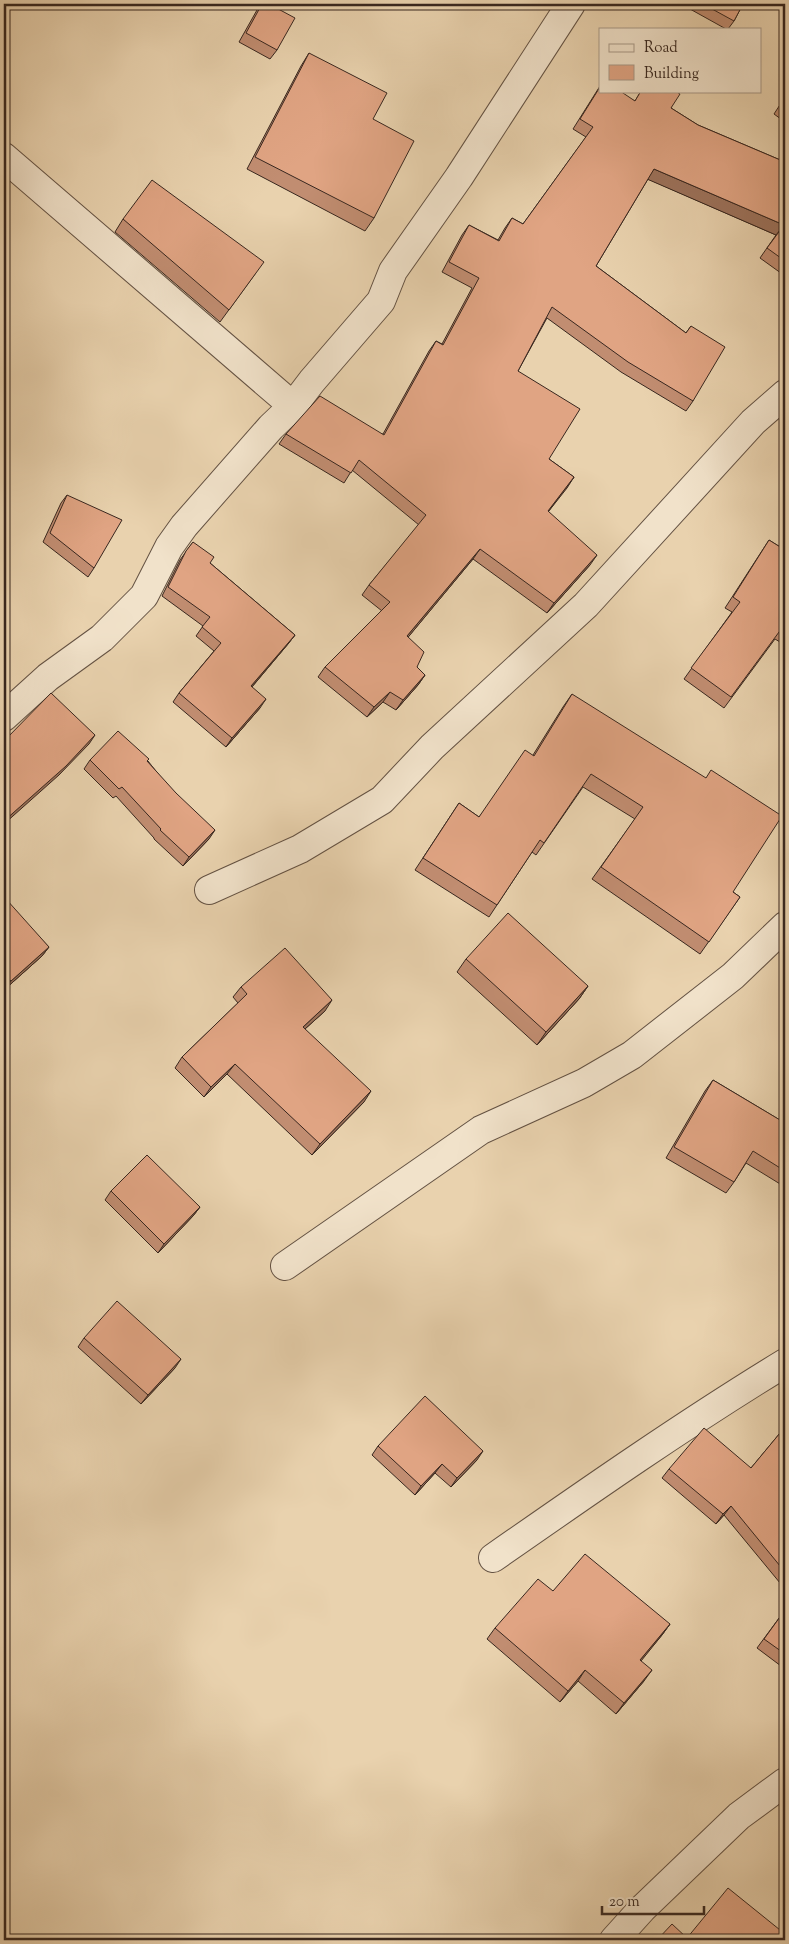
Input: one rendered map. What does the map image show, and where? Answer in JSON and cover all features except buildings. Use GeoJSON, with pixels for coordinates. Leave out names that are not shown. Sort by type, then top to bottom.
{"type":"FeatureCollection","features":[{"type":"Feature","properties":{"kind":"street"},"geometry":{"type":"LineString","coordinates":[[4,717],[48,677],[102,638],[144,596],[169,547],[184,526],[271,427],[294,406],[312,381],[381,301],[393,271],[459,177],[571,4]]}},
{"type":"Feature","properties":{"kind":"street"},"geometry":{"type":"LineString","coordinates":[[4,157],[294,406]]}},
{"type":"Feature","properties":{"kind":"street"},"geometry":{"type":"LineString","coordinates":[[209,890],[300,849],[382,800],[432,747],[586,605],[753,422],[785,394]]}},
{"type":"Feature","properties":{"kind":"street"},"geometry":{"type":"LineString","coordinates":[[285,1266],[481,1130],[584,1083],[632,1055],[733,976],[785,926]]}},
{"type":"Feature","properties":{"kind":"street"},"geometry":{"type":"LineString","coordinates":[[493,1558],[630,1463],[785,1363]]}},
{"type":"Feature","properties":{"kind":"street"},"geometry":{"type":"LineString","coordinates":[[614,1940],[642,1909],[739,1816],[785,1782]]}}]}
